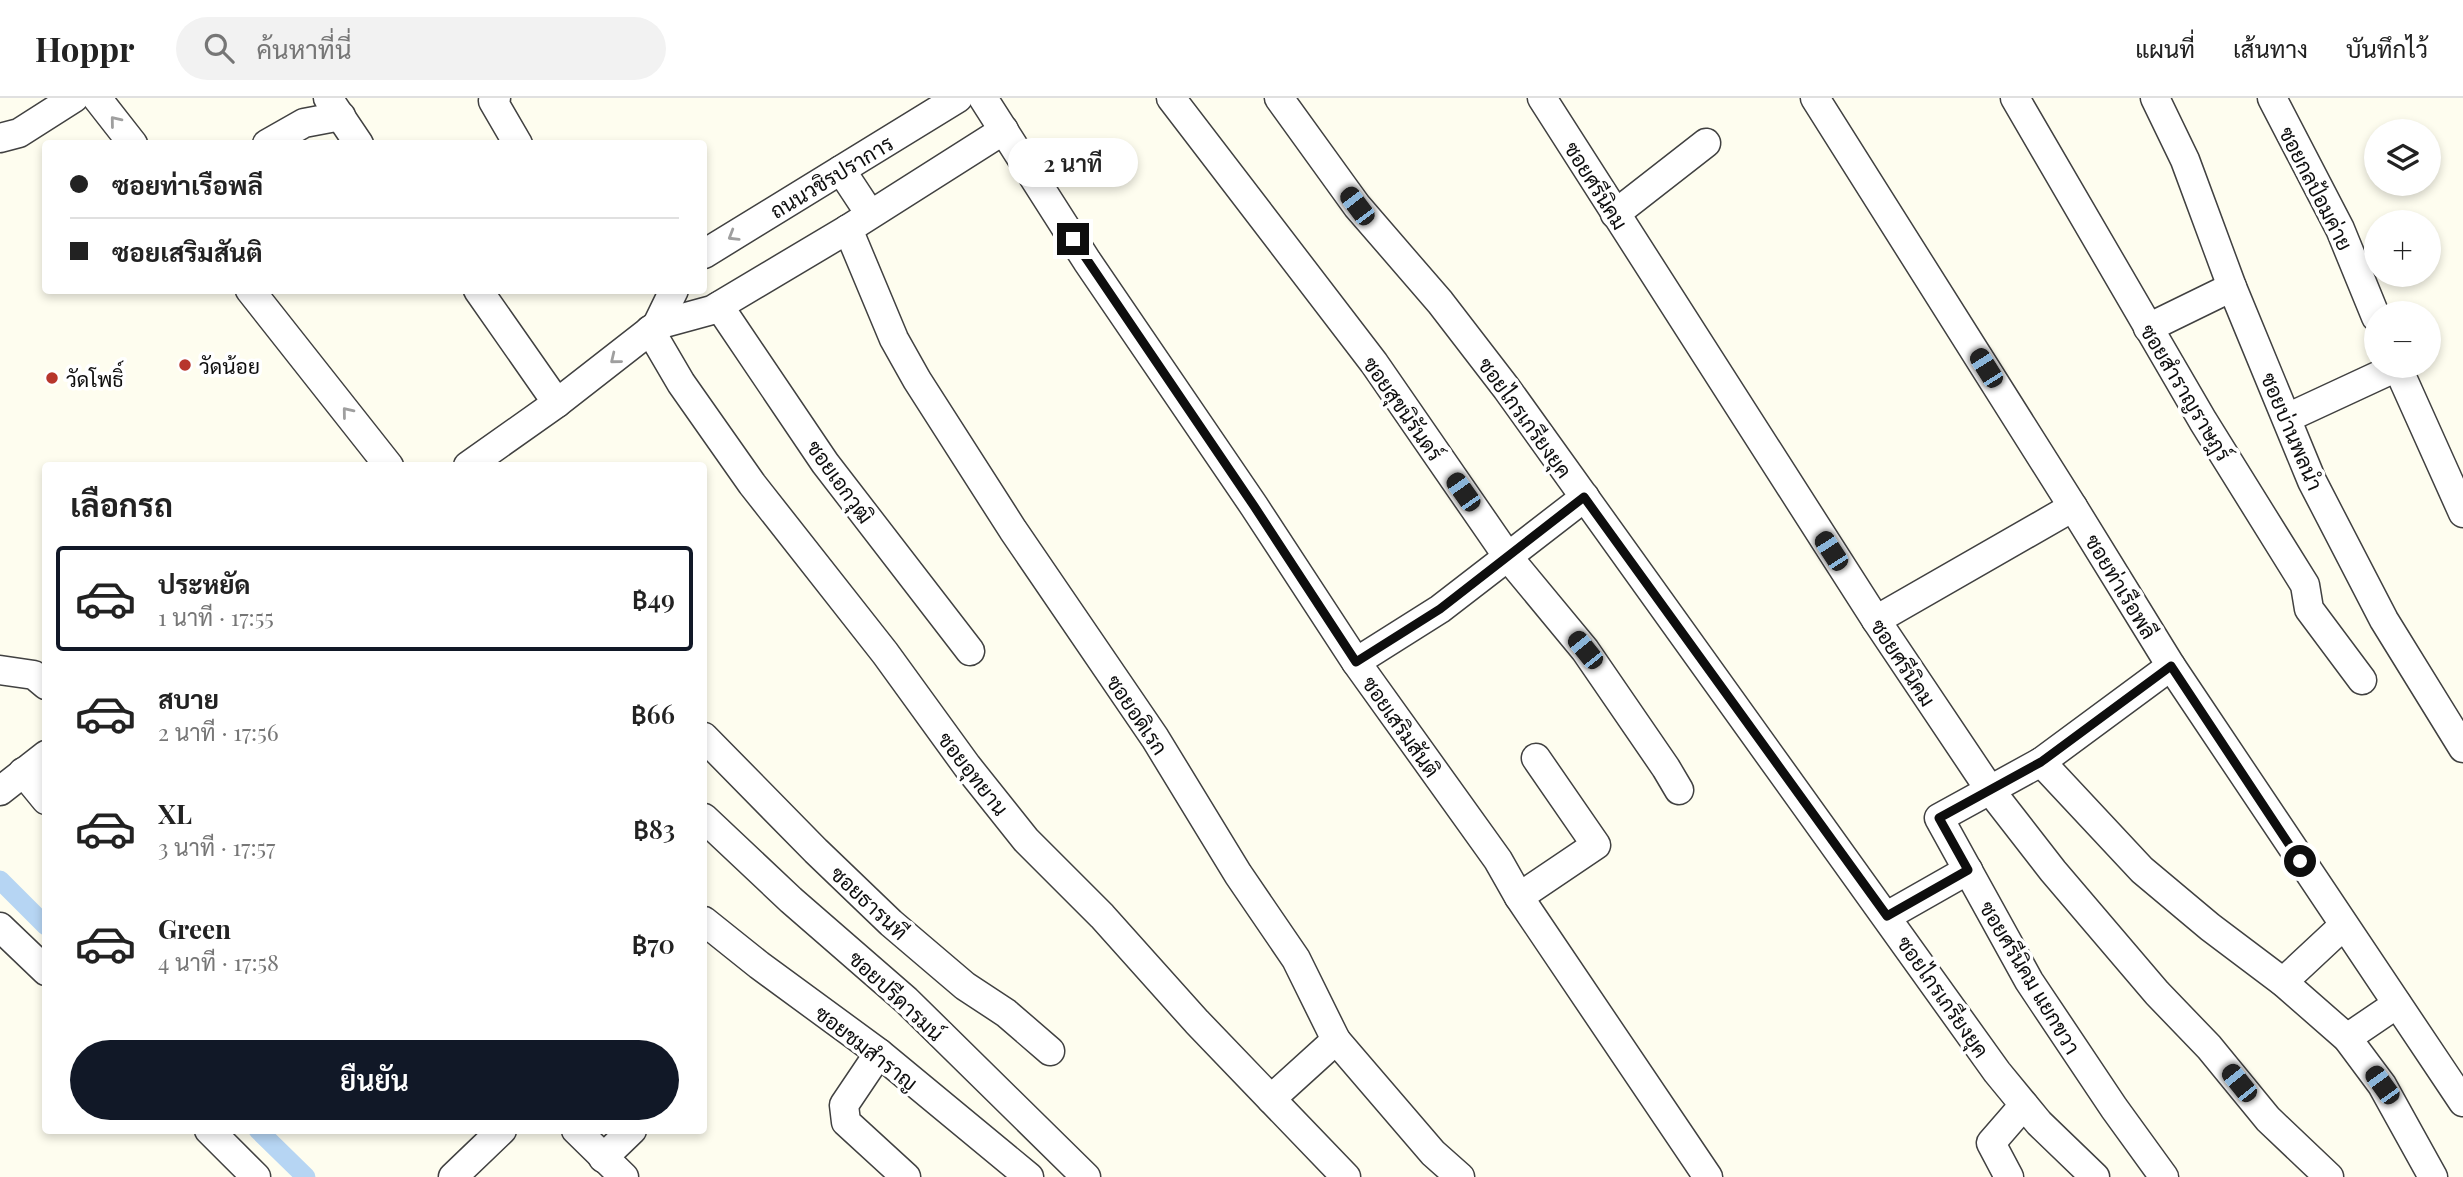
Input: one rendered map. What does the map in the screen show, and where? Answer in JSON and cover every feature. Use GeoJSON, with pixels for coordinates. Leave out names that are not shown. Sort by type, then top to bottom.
{"type":"FeatureCollection","features":[{"type":"Feature","properties":{"kind":"street"},"geometry":{"type":"LineString","coordinates":[[0,138],[19,133],[74,98]]}},
{"type":"Feature","properties":{"kind":"street"},"geometry":{"type":"LineString","coordinates":[[97,98],[130,140]]}},
{"type":"Feature","properties":{"kind":"street"},"geometry":{"type":"LineString","coordinates":[[496,98],[493,101],[516,140]]}},
{"type":"Feature","properties":{"kind":"street","name":"ถนนวชิรปราการ"},"geometry":{"type":"LineString","coordinates":[[707,252],[958,98]]}},
{"type":"Feature","properties":{"kind":"street","name":"ซอยเสริมสันติ"},"geometry":{"type":"LineString","coordinates":[[983,98],[1087,261],[1254,506],[1356,662],[1498,860],[1519,897],[1708,1177]]}},
{"type":"Feature","properties":{"kind":"street","name":"ซอยสุขนิรันดร์"},"geometry":{"type":"LineString","coordinates":[[1171,98],[1374,363],[1508,557],[1585,650],[1679,790]]}},
{"type":"Feature","properties":{"kind":"street","name":"ซอยไกรเกรียงยุค"},"geometry":{"type":"LineString","coordinates":[[1279,98],[1357,206],[1448,313],[1584,497],[1997,1072],[2039,1123],[2095,1177]]}},
{"type":"Feature","properties":{"kind":"street","name":"ซอยศรีนิคม"},"geometry":{"type":"LineString","coordinates":[[1542,98],[1876,620],[1990,790],[2053,871],[2148,983],[2209,1047],[2268,1119],[2329,1177]]}},
{"type":"Feature","properties":{"kind":"street","name":"ซอยท่าเรือพลี"},"geometry":{"type":"LineString","coordinates":[[1815,98],[2074,507],[2171,666],[2463,1102]]}},
{"type":"Feature","properties":{"kind":"street","name":"ซอยสำราญราษฎร์"},"geometry":{"type":"LineString","coordinates":[[2015,98],[2203,421],[2305,585],[2309,609],[2362,680]]}},
{"type":"Feature","properties":{"kind":"street","name":"ซอยบ่านพลนำ"},"geometry":{"type":"LineString","coordinates":[[2155,98],[2185,160],[2231,287],[2312,481],[2384,620],[2463,748]]}},
{"type":"Feature","properties":{"kind":"street","name":"ซอยกลป้อมค่าย"},"geometry":{"type":"LineString","coordinates":[[2272,98],[2340,229],[2369,301]]}},
{"type":"Feature","properties":{"kind":"street"},"geometry":{"type":"LineString","coordinates":[[274,140],[334,107],[356,140]]}},
{"type":"Feature","properties":{"kind":"street"},"geometry":{"type":"LineString","coordinates":[[476,462],[653,328],[712,310],[1004,130]]}},
{"type":"Feature","properties":{"kind":"street"},"geometry":{"type":"LineString","coordinates":[[1615,214],[1706,143]]}},
{"type":"Feature","properties":{"kind":"street","name":"ซอยอดิเรก"},"geometry":{"type":"LineString","coordinates":[[841,170],[894,339],[917,380],[1013,530],[1155,738],[1238,874],[1296,959],[1336,1040],[1433,1153],[1460,1177]]}},
{"type":"Feature","properties":{"kind":"street"},"geometry":{"type":"LineString","coordinates":[[2148,328],[2231,287]]}},
{"type":"Feature","properties":{"kind":"street"},"geometry":{"type":"LineString","coordinates":[[253,294],[386,462]]}},
{"type":"Feature","properties":{"kind":"street"},"geometry":{"type":"LineString","coordinates":[[481,294],[557,403]]}},
{"type":"Feature","properties":{"kind":"street"},"geometry":{"type":"LineString","coordinates":[[653,328],[672,294]]}},
{"type":"Feature","properties":{"kind":"street","name":"ซอยเอกวุฒิ"},"geometry":{"type":"LineString","coordinates":[[719,306],[825,463],[970,652]]}},
{"type":"Feature","properties":{"kind":"street","name":"ซอยอุทยาน"},"geometry":{"type":"LineString","coordinates":[[653,328],[681,383],[716,434],[1027,840],[1102,916],[1197,1022],[1346,1177]]}},
{"type":"Feature","properties":{"kind":"street"},"geometry":{"type":"LineString","coordinates":[[2287,418],[2372,378]]}},
{"type":"Feature","properties":{"kind":"street"},"geometry":{"type":"LineString","coordinates":[[2402,378],[2463,513]]}},
{"type":"Feature","properties":{"kind":"street"},"geometry":{"type":"LineString","coordinates":[[1356,662],[1440,609],[1584,497]]}},
{"type":"Feature","properties":{"kind":"street"},"geometry":{"type":"LineString","coordinates":[[1876,620],[2074,507]]}},
{"type":"Feature","properties":{"kind":"street"},"geometry":{"type":"LineString","coordinates":[[1990,790],[2041,762],[2171,666]]}},
{"type":"Feature","properties":{"kind":"street"},"geometry":{"type":"LineString","coordinates":[[0,670],[34,675],[42,682]]}},
{"type":"Feature","properties":{"kind":"street","name":"ซอยธารนที"},"geometry":{"type":"LineString","coordinates":[[707,740],[891,923],[965,986],[1006,1013],[1050,1051]]}},
{"type":"Feature","properties":{"kind":"street"},"geometry":{"type":"LineString","coordinates":[[1519,897],[1596,845],[1536,758]]}},
{"type":"Feature","properties":{"kind":"street"},"geometry":{"type":"LineString","coordinates":[[2041,762],[2142,870],[2210,927],[2283,982],[2347,1038],[2382,1085],[2433,1177]]}},
{"type":"Feature","properties":{"kind":"street"},"geometry":{"type":"LineString","coordinates":[[0,791],[34,764],[42,788]]}},
{"type":"Feature","properties":{"kind":"street","name":"ซอยศรีนิคม แยกขวา"},"geometry":{"type":"LineString","coordinates":[[1990,790],[1939,818],[2029,981],[2164,1177]]}},
{"type":"Feature","properties":{"kind":"street","name":"ซอยปรีดารมน์"},"geometry":{"type":"LineString","coordinates":[[707,821],[791,901],[906,1000],[1086,1177]]}},
{"type":"Feature","properties":{"kind":"street"},"geometry":{"type":"LineString","coordinates":[[1887,916],[1968,870]]}},
{"type":"Feature","properties":{"kind":"street","name":"ซอยชมสำราญ"},"geometry":{"type":"LineString","coordinates":[[707,922],[759,965],[879,1053],[1028,1177]]}},
{"type":"Feature","properties":{"kind":"street"},"geometry":{"type":"LineString","coordinates":[[2283,982],[2343,926]]}},
{"type":"Feature","properties":{"kind":"street"},"geometry":{"type":"LineString","coordinates":[[0,927],[42,967]]}},
{"type":"Feature","properties":{"kind":"street"},"geometry":{"type":"LineString","coordinates":[[2347,1038],[2397,1004]]}},
{"type":"Feature","properties":{"kind":"street"},"geometry":{"type":"LineString","coordinates":[[1272,1099],[1336,1040]]}},
{"type":"Feature","properties":{"kind":"street"},"geometry":{"type":"LineString","coordinates":[[879,1053],[844,1105],[846,1122],[906,1177]]}},
{"type":"Feature","properties":{"kind":"street"},"geometry":{"type":"LineString","coordinates":[[2009,1177],[1991,1143],[2024,1105]]}},
{"type":"Feature","properties":{"kind":"street"},"geometry":{"type":"LineString","coordinates":[[213,1134],[257,1177]]}},
{"type":"Feature","properties":{"kind":"street"},"geometry":{"type":"LineString","coordinates":[[453,1177],[498,1134]]}},
{"type":"Feature","properties":{"kind":"street"},"geometry":{"type":"LineString","coordinates":[[580,1134],[624,1177]]}},
{"type":"Feature","properties":{"kind":"street"},"geometry":{"type":"LineString","coordinates":[[603,1158],[628,1134]]}},
{"type":"Feature","properties":{"kind":"waterway"},"geometry":{"type":"LineString","coordinates":[[0,880],[42,922]]}},
{"type":"Feature","properties":{"kind":"waterway"},"geometry":{"type":"LineString","coordinates":[[262,1134],[306,1177]]}},
{"type":"Feature","properties":{"kind":"place","name":"วัดน้อย"},"geometry":{"type":"Point","coordinates":[185,365]}},
{"type":"Feature","properties":{"kind":"place","name":"วัดโพธิ์"},"geometry":{"type":"Point","coordinates":[52,378]}},
{"type":"Feature","properties":{"kind":"route"},"geometry":{"type":"LineString","coordinates":[[1073,239],[1356,662],[1440,609],[1584,497],[1887,916],[1968,870],[1939,818],[2041,762],[2171,666],[2300,861]]}}]}
